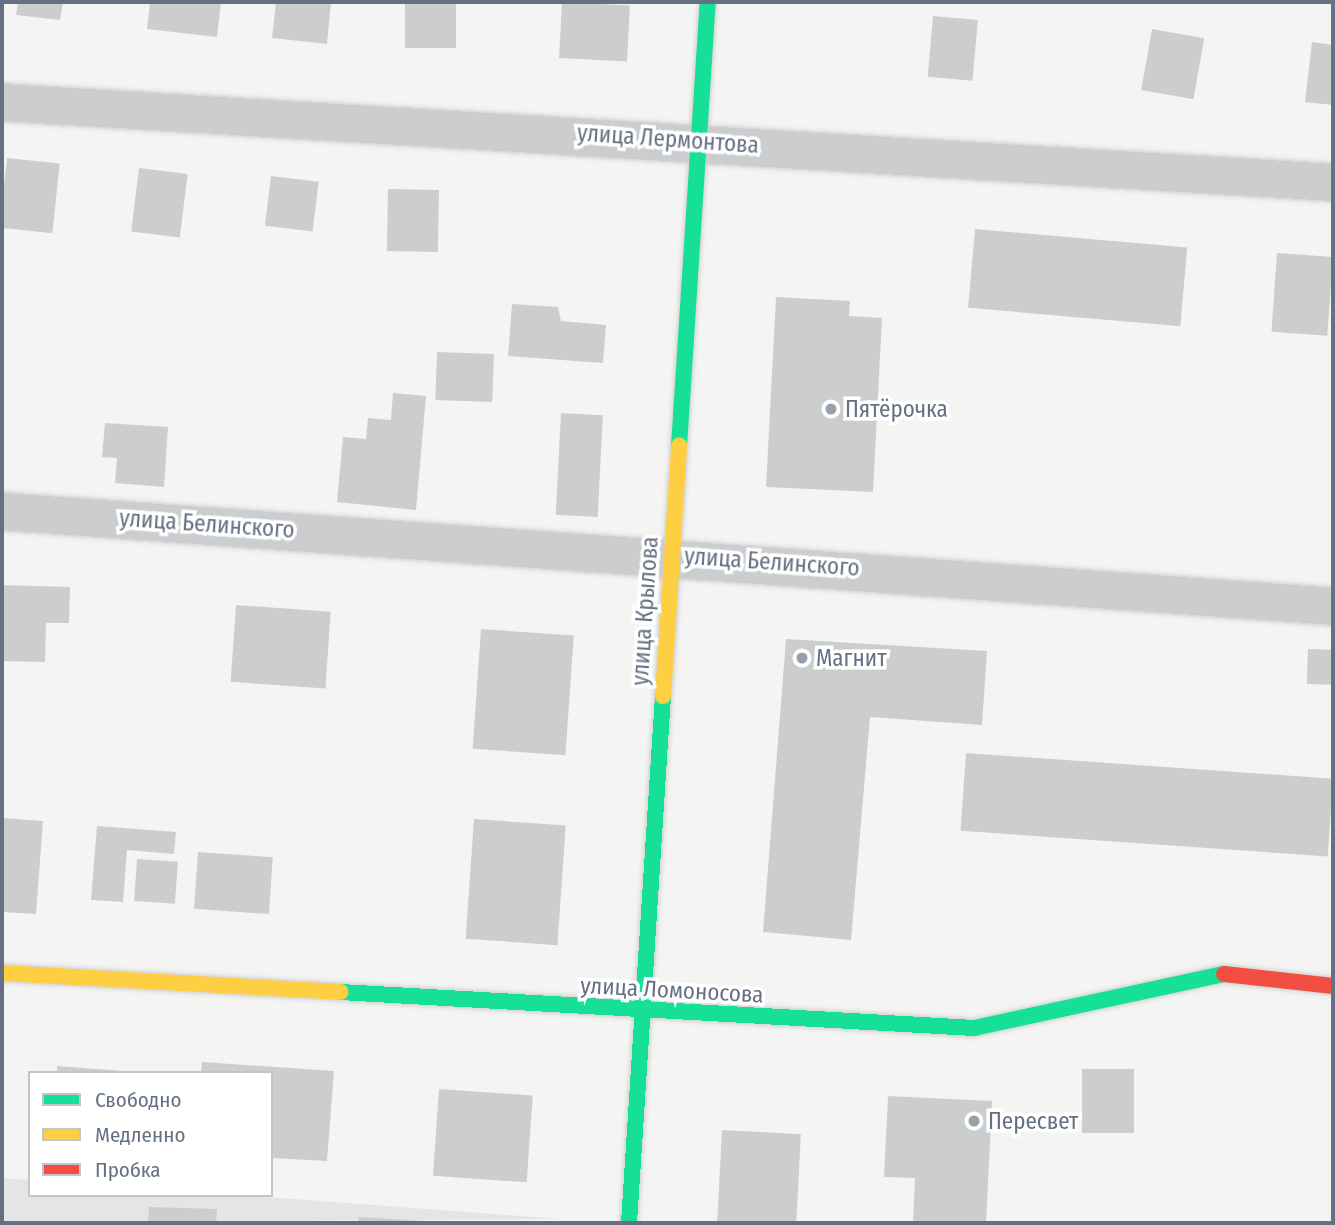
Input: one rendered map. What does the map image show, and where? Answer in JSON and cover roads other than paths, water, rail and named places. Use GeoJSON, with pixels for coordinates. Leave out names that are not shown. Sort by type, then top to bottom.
{"type":"FeatureCollection","features":[{"type":"Feature","properties":{"kind":"street","name":"улица Крылова"},"geometry":{"type":"LineString","coordinates":[[629,1223],[708,2]]}},
{"type":"Feature","properties":{"kind":"street","name":"улица Лермонтова"},"geometry":{"type":"LineString","coordinates":[[2,102],[699,140],[1333,182]]}},
{"type":"Feature","properties":{"kind":"street","name":"улица Белинского"},"geometry":{"type":"LineString","coordinates":[[2,511],[672,554],[1333,606]]}},
{"type":"Feature","properties":{"kind":"street","name":"улица Ломоносова"},"geometry":{"type":"LineString","coordinates":[[2,973],[974,1028],[1213,973],[1333,986]]}},
{"type":"Feature","properties":{"kind":"place","name":"Пятёрочка"},"geometry":{"type":"Point","coordinates":[831,409]}},
{"type":"Feature","properties":{"kind":"place","name":"Магнит"},"geometry":{"type":"Point","coordinates":[802,658]}},
{"type":"Feature","properties":{"kind":"place","name":"Пересвет"},"geometry":{"type":"Point","coordinates":[974,1121]}}]}
